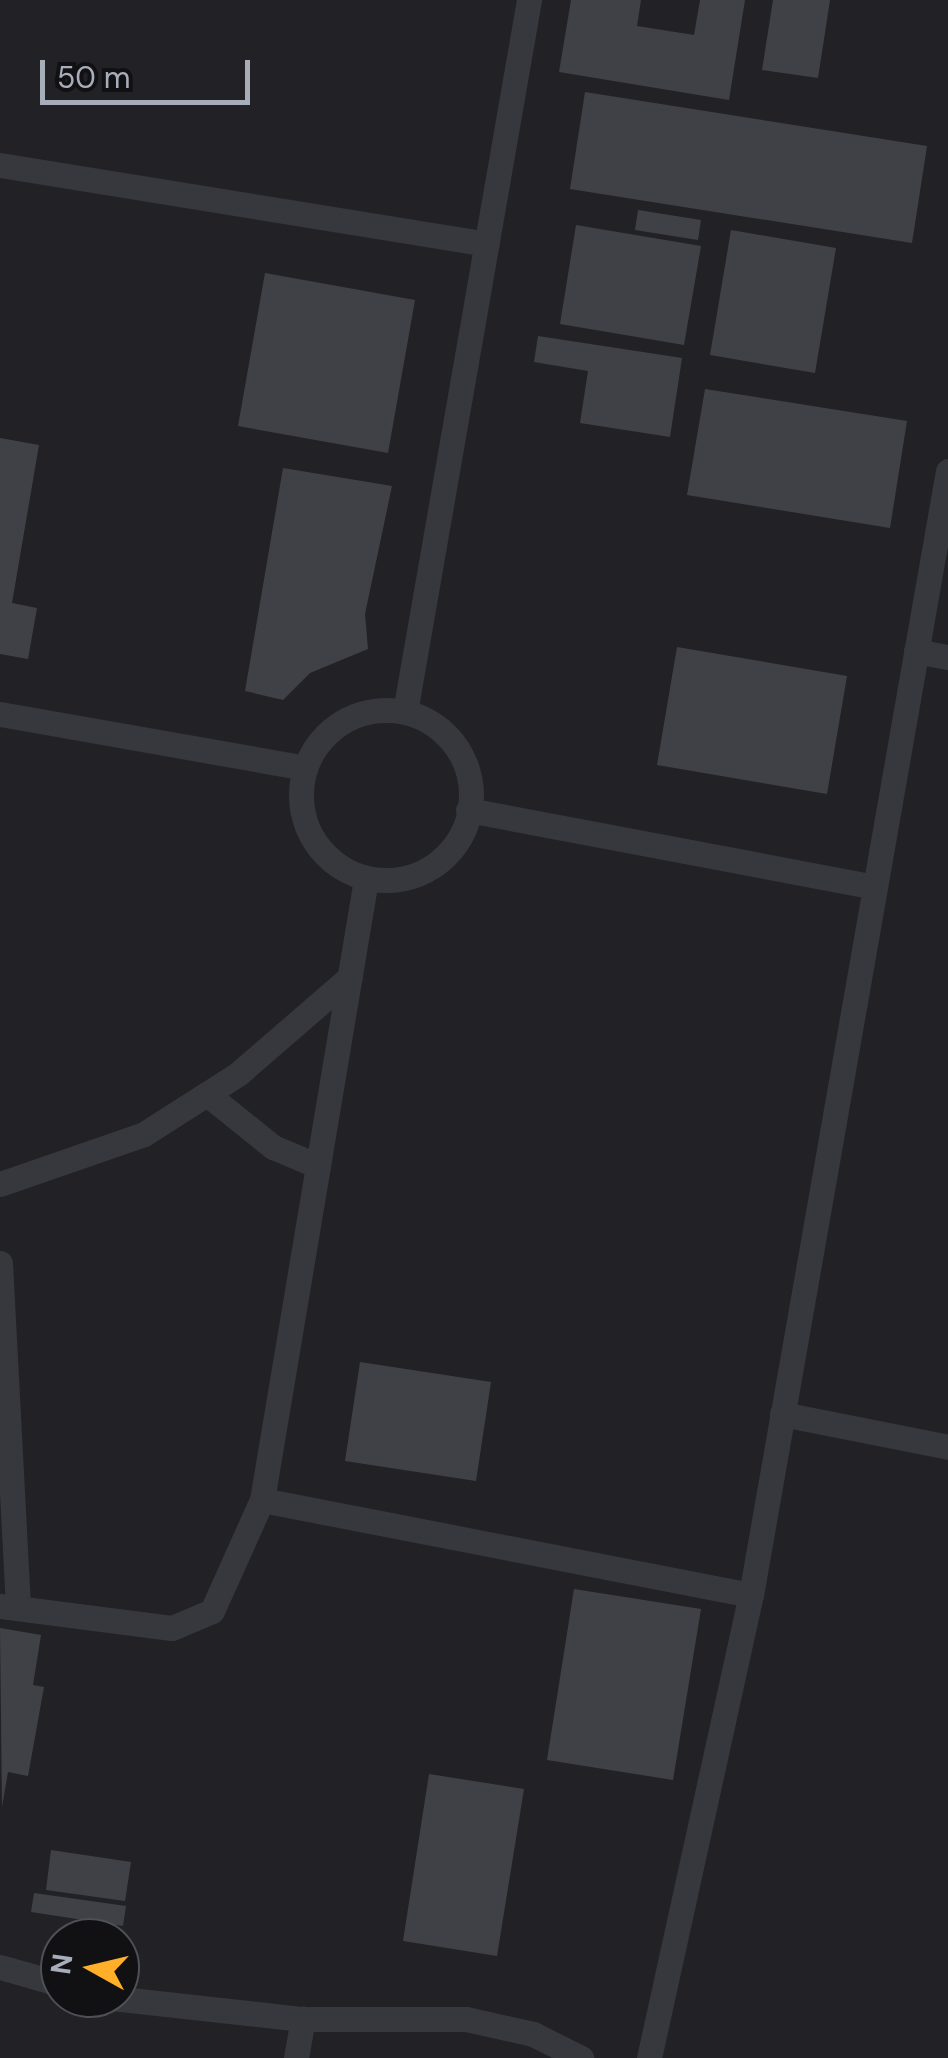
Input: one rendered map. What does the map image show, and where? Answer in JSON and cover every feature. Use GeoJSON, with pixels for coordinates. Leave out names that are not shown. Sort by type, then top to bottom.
{"type":"FeatureCollection","features":[{"type":"Feature","properties":{"kind":"street"},"geometry":{"type":"LineString","coordinates":[[405,712],[529,0]]}},
{"type":"Feature","properties":{"kind":"street"},"geometry":{"type":"LineString","coordinates":[[0,165],[486,244]]}},
{"type":"Feature","properties":{"kind":"street"},"geometry":{"type":"LineString","coordinates":[[650,2058],[750,1595],[948,472]]}},
{"type":"Feature","properties":{"kind":"street"},"geometry":{"type":"LineString","coordinates":[[916,651],[948,656]]}},
{"type":"Feature","properties":{"kind":"street"},"geometry":{"type":"LineString","coordinates":[[405,712],[438,727],[460,753],[468,810],[454,848],[426,871],[366,879],[334,864],[311,837],[305,768],[341,723],[405,712]]}},
{"type":"Feature","properties":{"kind":"street"},"geometry":{"type":"LineString","coordinates":[[0,714],[305,768]]}},
{"type":"Feature","properties":{"kind":"street"},"geometry":{"type":"LineString","coordinates":[[468,810],[874,887]]}},
{"type":"Feature","properties":{"kind":"street"},"geometry":{"type":"LineString","coordinates":[[0,1262],[9,1605],[192,1626],[212,1611],[262,1500],[366,879]]}},
{"type":"Feature","properties":{"kind":"street"},"geometry":{"type":"LineString","coordinates":[[0,1184],[144,1134],[207,1094],[350,978]]}},
{"type":"Feature","properties":{"kind":"street"},"geometry":{"type":"LineString","coordinates":[[207,1094],[274,1148],[318,1166]]}},
{"type":"Feature","properties":{"kind":"street"},"geometry":{"type":"LineString","coordinates":[[782,1414],[948,1447]]}},
{"type":"Feature","properties":{"kind":"street"},"geometry":{"type":"LineString","coordinates":[[262,1500],[750,1595]]}},
{"type":"Feature","properties":{"kind":"street"},"geometry":{"type":"LineString","coordinates":[[0,1967],[40,1978]]}},
{"type":"Feature","properties":{"kind":"street"},"geometry":{"type":"LineString","coordinates":[[140,2001],[303,2019],[466,2019],[533,2034],[581,2058]]}},
{"type":"Feature","properties":{"kind":"street"},"geometry":{"type":"LineString","coordinates":[[296,2058],[303,2019]]}},
{"type":"Feature","properties":{"kind":"shaded area"},"geometry":{"type":"Polygon","coordinates":[[[0,0],[948,0],[948,2058],[0,2058],[0,0]]]}},
{"type":"Feature","properties":{"kind":"building"},"geometry":{"type":"Polygon","coordinates":[[[571,0],[641,0],[637,26],[694,35],[700,0],[745,0],[729,100],[559,72],[571,0]]]}},
{"type":"Feature","properties":{"kind":"building"},"geometry":{"type":"Polygon","coordinates":[[[773,0],[830,0],[818,78],[762,70],[773,0]]]}},
{"type":"Feature","properties":{"kind":"building"},"geometry":{"type":"Polygon","coordinates":[[[585,92],[927,146],[912,243],[570,189],[585,92]]]}},
{"type":"Feature","properties":{"kind":"building"},"geometry":{"type":"Polygon","coordinates":[[[638,210],[701,220],[698,240],[635,230],[638,210]]]}},
{"type":"Feature","properties":{"kind":"building"},"geometry":{"type":"Polygon","coordinates":[[[576,225],[701,246],[684,345],[560,324],[576,225]]]}},
{"type":"Feature","properties":{"kind":"building"},"geometry":{"type":"Polygon","coordinates":[[[731,230],[836,248],[815,373],[710,355],[731,230]]]}},
{"type":"Feature","properties":{"kind":"building"},"geometry":{"type":"Polygon","coordinates":[[[265,273],[415,300],[388,453],[238,426],[265,273]]]}},
{"type":"Feature","properties":{"kind":"building"},"geometry":{"type":"Polygon","coordinates":[[[538,336],[682,358],[670,437],[580,423],[588,371],[534,362],[538,336]]]}},
{"type":"Feature","properties":{"kind":"building"},"geometry":{"type":"Polygon","coordinates":[[[705,389],[907,421],[890,528],[687,495],[705,389]]]}},
{"type":"Feature","properties":{"kind":"building"},"geometry":{"type":"Polygon","coordinates":[[[0,438],[39,445],[12,603],[37,608],[28,659],[0,654],[0,438]]]}},
{"type":"Feature","properties":{"kind":"building"},"geometry":{"type":"Polygon","coordinates":[[[283,468],[392,486],[365,614],[368,649],[310,673],[283,700],[245,691],[283,468]]]}},
{"type":"Feature","properties":{"kind":"building"},"geometry":{"type":"Polygon","coordinates":[[[677,647],[847,676],[827,794],[657,765],[677,647]]]}},
{"type":"Feature","properties":{"kind":"building"},"geometry":{"type":"Polygon","coordinates":[[[360,1362],[491,1382],[476,1481],[345,1461],[360,1362]]]}},
{"type":"Feature","properties":{"kind":"building"},"geometry":{"type":"Polygon","coordinates":[[[574,1589],[701,1609],[673,1780],[547,1760],[574,1589]]]}},
{"type":"Feature","properties":{"kind":"building"},"geometry":{"type":"Polygon","coordinates":[[[0,1628],[41,1635],[33,1685],[44,1687],[28,1776],[8,1772],[2,1807],[0,1628]]]}},
{"type":"Feature","properties":{"kind":"building"},"geometry":{"type":"Polygon","coordinates":[[[429,1774],[524,1789],[497,1956],[403,1941],[429,1774]]]}},
{"type":"Feature","properties":{"kind":"building"},"geometry":{"type":"Polygon","coordinates":[[[51,1850],[131,1862],[125,1901],[46,1890],[51,1850]]]}},
{"type":"Feature","properties":{"kind":"building"},"geometry":{"type":"Polygon","coordinates":[[[34,1893],[126,1906],[124,1918],[70,1918],[31,1912],[34,1893]]]}}]}
